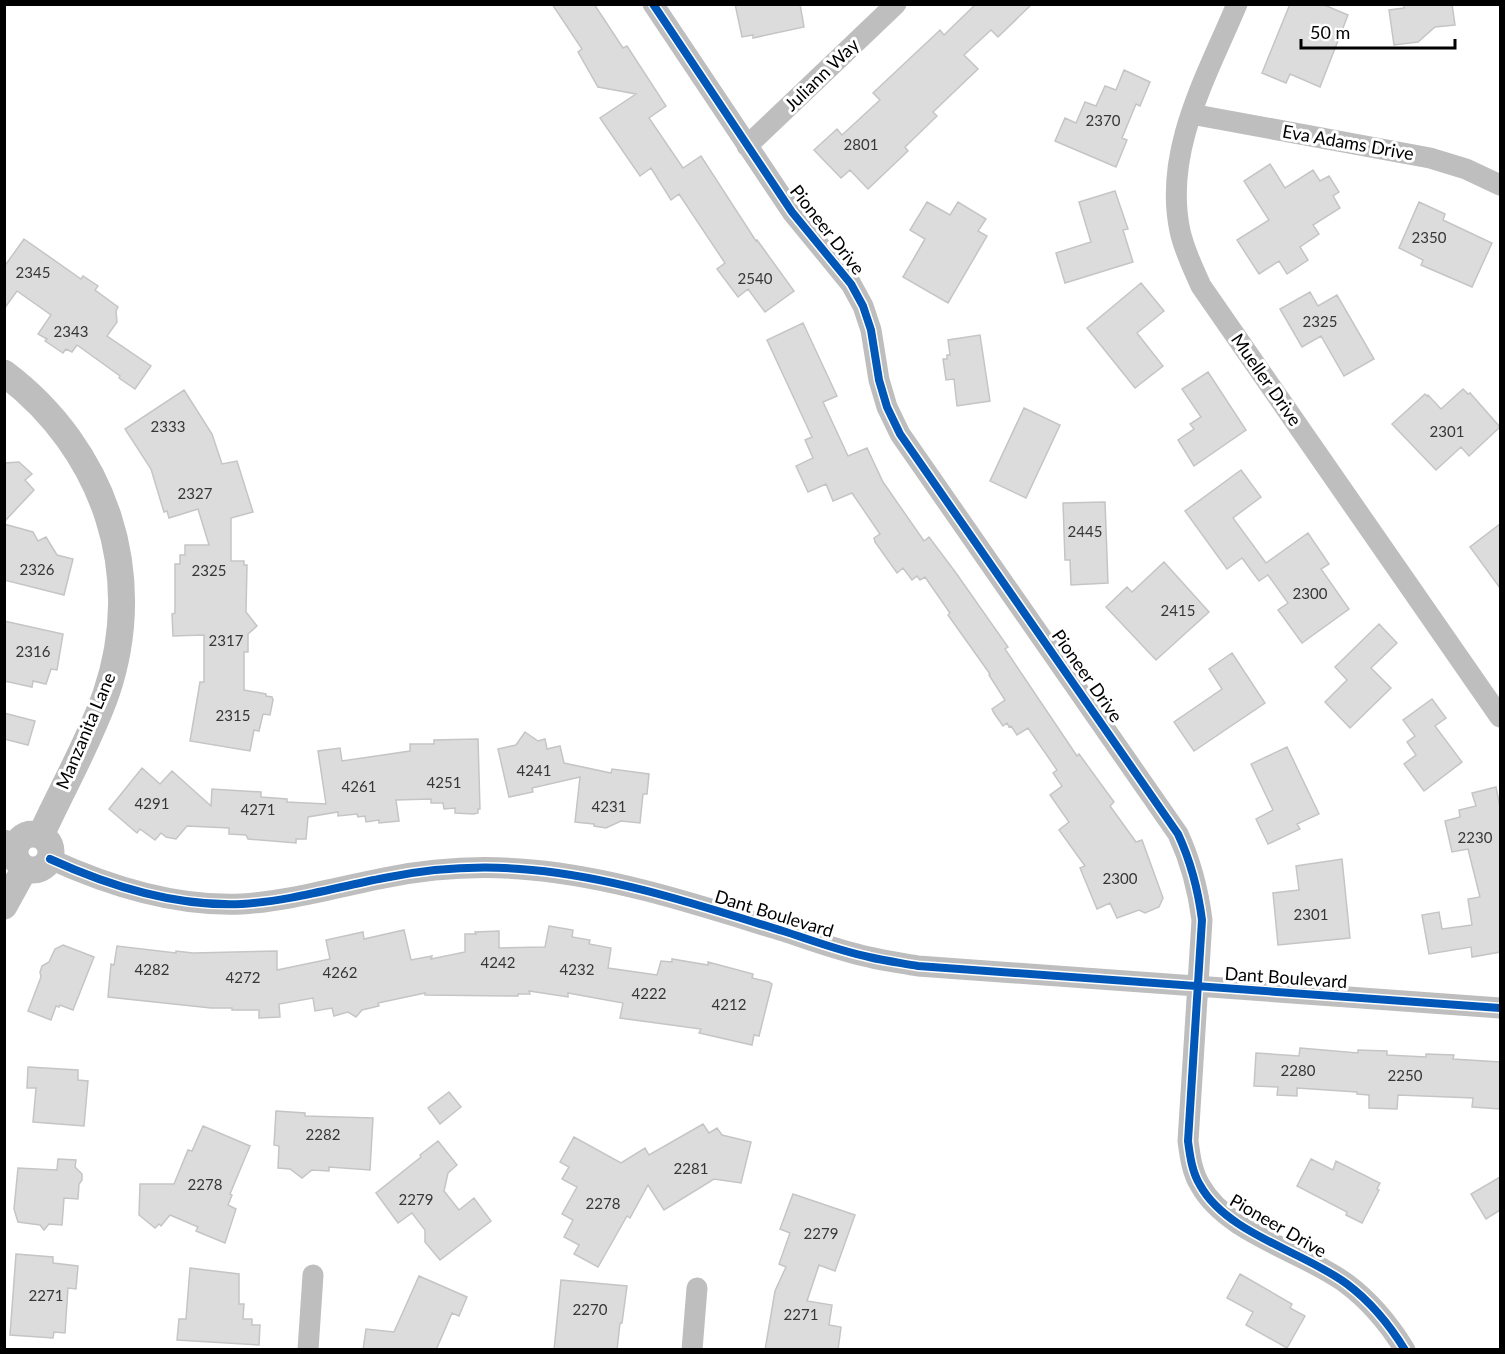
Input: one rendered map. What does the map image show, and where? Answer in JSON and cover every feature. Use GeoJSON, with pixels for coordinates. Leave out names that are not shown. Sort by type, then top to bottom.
{"type":"FeatureCollection","features":[{"type":"Feature","properties":{"kind":"street","name":"Pioneer Drive"},"geometry":{"type":"LineString","coordinates":[[653,4],[792,212],[851,284],[863,306],[871,330],[879,380],[887,407],[900,434],[1178,834],[1190,860],[1198,890],[1202,920],[1188,1141],[1191,1163],[1198,1184],[1211,1202],[1229,1218],[1347,1284],[1372,1305],[1393,1330],[1405,1350]]}},
{"type":"Feature","properties":{"kind":"street","name":"Juliann Way"},"geometry":{"type":"LineString","coordinates":[[747,146],[896,4]]}},
{"type":"Feature","properties":{"kind":"street","name":"Mueller Drive"},"geometry":{"type":"LineString","coordinates":[[1237,4],[1183,134],[1177,164],[1176,197],[1180,231],[1189,260],[1201,286],[1500,717]]}},
{"type":"Feature","properties":{"kind":"street","name":"Eva Adams Drive"},"geometry":{"type":"LineString","coordinates":[[1191,114],[1430,158],[1466,169],[1500,185]]}},
{"type":"Feature","properties":{"kind":"street","name":"Manzanita Lane"},"geometry":{"type":"LineString","coordinates":[[4,373],[53,417],[86,464],[111,524],[122,594],[121,626],[116,659],[105,694],[27,849],[4,906]]}},
{"type":"Feature","properties":{"kind":"street","name":"Dant Boulevard"},"geometry":{"type":"LineString","coordinates":[[27,849],[92,878],[120,887],[166,898],[217,904],[278,900],[387,877],[447,869],[501,867],[556,872],[626,886],[835,948],[918,966],[1500,1008]]}},
{"type":"Feature","properties":{"kind":"street"},"geometry":{"type":"LineString","coordinates":[[308,1350],[313,1275]]}},
{"type":"Feature","properties":{"kind":"street"},"geometry":{"type":"LineString","coordinates":[[692,1350],[697,1288]]}},
{"type":"Feature","properties":{"kind":"building"},"geometry":{"type":"Polygon","coordinates":[[[552,4],[594,4],[623,48],[627,46],[666,106],[649,118],[683,168],[701,156],[756,241],[794,291],[765,312],[748,289],[738,297],[717,269],[725,263],[679,194],[671,200],[651,168],[640,176],[600,118],[636,94],[598,87],[578,52],[582,49],[552,4]]]}},
{"type":"Feature","properties":{"kind":"building"},"geometry":{"type":"Polygon","coordinates":[[[735,4],[800,4],[804,27],[753,38],[753,35],[742,37],[735,4]]]}},
{"type":"Feature","properties":{"kind":"building"},"geometry":{"type":"Polygon","coordinates":[[[976,4],[1032,4],[998,37],[991,30],[964,55],[978,69],[933,112],[937,116],[905,147],[908,151],[868,189],[850,170],[841,178],[814,150],[837,129],[842,135],[880,100],[873,93],[940,30],[944,35],[976,4]]]}},
{"type":"Feature","properties":{"kind":"building"},"geometry":{"type":"Polygon","coordinates":[[[1290,4],[1322,4],[1348,15],[1320,87],[1290,74],[1286,83],[1262,73],[1290,4]]]}},
{"type":"Feature","properties":{"kind":"building"},"geometry":{"type":"Polygon","coordinates":[[[1404,4],[1452,4],[1455,25],[1435,27],[1418,42],[1394,45],[1389,10],[1404,8],[1404,4]]]}},
{"type":"Feature","properties":{"kind":"building"},"geometry":{"type":"Polygon","coordinates":[[[1124,70],[1150,82],[1140,106],[1136,104],[1122,138],[1127,140],[1116,167],[1055,141],[1065,118],[1076,123],[1085,102],[1096,106],[1105,86],[1116,90],[1124,70]]]}},
{"type":"Feature","properties":{"kind":"building"},"geometry":{"type":"Polygon","coordinates":[[[1270,164],[1285,188],[1313,170],[1320,181],[1329,176],[1339,192],[1333,196],[1340,208],[1313,225],[1319,234],[1300,247],[1308,260],[1287,274],[1279,261],[1259,274],[1237,240],[1269,220],[1244,181],[1270,164]]]}},
{"type":"Feature","properties":{"kind":"building"},"geometry":{"type":"Polygon","coordinates":[[[1115,191],[1128,229],[1123,230],[1133,262],[1065,283],[1056,253],[1091,242],[1079,202],[1115,191]]]}},
{"type":"Feature","properties":{"kind":"building"},"geometry":{"type":"Polygon","coordinates":[[[927,202],[950,215],[958,202],[986,219],[978,231],[987,236],[948,303],[903,277],[925,239],[910,230],[927,202]]]}},
{"type":"Feature","properties":{"kind":"building"},"geometry":{"type":"Polygon","coordinates":[[[1419,202],[1445,214],[1443,220],[1492,243],[1472,287],[1421,265],[1423,260],[1399,248],[1419,202]]]}},
{"type":"Feature","properties":{"kind":"building"},"geometry":{"type":"Polygon","coordinates":[[[24,239],[81,279],[83,276],[98,286],[95,290],[118,307],[117,322],[107,336],[151,366],[135,389],[77,345],[72,352],[66,349],[63,353],[45,341],[47,339],[38,334],[51,315],[17,291],[4,309],[4,267],[24,239]]]}},
{"type":"Feature","properties":{"kind":"building"},"geometry":{"type":"Polygon","coordinates":[[[1141,283],[1164,311],[1137,333],[1163,366],[1135,388],[1087,328],[1141,283]]]}},
{"type":"Feature","properties":{"kind":"building"},"geometry":{"type":"Polygon","coordinates":[[[1310,292],[1318,306],[1337,295],[1374,359],[1344,376],[1321,336],[1302,347],[1280,309],[1310,292]]]}},
{"type":"Feature","properties":{"kind":"building"},"geometry":{"type":"Polygon","coordinates":[[[803,323],[837,396],[823,402],[848,456],[867,448],[883,482],[924,541],[929,537],[956,573],[1008,647],[1005,649],[1077,756],[1079,754],[1114,802],[1110,806],[1136,842],[1142,840],[1163,898],[1159,907],[1145,913],[1139,910],[1117,918],[1110,903],[1097,909],[1080,868],[1085,866],[1059,830],[1069,822],[1050,795],[1062,786],[1053,773],[1057,770],[1028,728],[1017,735],[1007,723],[1003,726],[994,713],[992,709],[1005,700],[990,674],[948,615],[950,613],[925,577],[920,580],[917,576],[912,580],[903,568],[897,573],[875,542],[874,538],[880,534],[852,493],[833,501],[826,484],[808,492],[796,466],[813,458],[805,440],[812,437],[767,340],[803,323]]]}},
{"type":"Feature","properties":{"kind":"building"},"geometry":{"type":"Polygon","coordinates":[[[980,335],[990,401],[957,406],[954,379],[946,380],[943,359],[947,359],[947,355],[950,355],[948,340],[980,335]]]}},
{"type":"Feature","properties":{"kind":"building"},"geometry":{"type":"Polygon","coordinates":[[[1208,372],[1246,430],[1194,466],[1178,440],[1194,429],[1190,424],[1201,417],[1182,389],[1208,372]]]}},
{"type":"Feature","properties":{"kind":"building"},"geometry":{"type":"Polygon","coordinates":[[[1463,389],[1468,394],[1470,393],[1500,427],[1469,456],[1461,447],[1436,470],[1392,424],[1425,394],[1441,409],[1463,389]]]}},
{"type":"Feature","properties":{"kind":"building"},"geometry":{"type":"Polygon","coordinates":[[[184,390],[212,434],[222,464],[237,461],[253,512],[231,518],[231,561],[244,561],[244,565],[247,565],[246,612],[257,626],[248,634],[248,652],[244,652],[244,690],[266,694],[273,700],[270,715],[263,714],[259,731],[254,730],[250,751],[190,741],[200,682],[204,682],[204,635],[173,636],[175,564],[180,564],[180,555],[185,555],[185,545],[209,545],[198,509],[169,518],[167,511],[164,512],[151,469],[125,429],[184,390]]]}},
{"type":"Feature","properties":{"kind":"building"},"geometry":{"type":"Polygon","coordinates":[[[1024,408],[1060,425],[1026,498],[990,481],[1024,408]]]}},
{"type":"Feature","properties":{"kind":"building"},"geometry":{"type":"Polygon","coordinates":[[[19,462],[32,474],[25,480],[34,490],[4,522],[4,463],[19,462]]]}},
{"type":"Feature","properties":{"kind":"building"},"geometry":{"type":"Polygon","coordinates":[[[1241,470],[1261,497],[1233,518],[1266,563],[1308,533],[1329,564],[1321,569],[1349,609],[1302,643],[1278,610],[1288,603],[1268,575],[1259,581],[1242,558],[1227,569],[1185,511],[1241,470]]]}},
{"type":"Feature","properties":{"kind":"building"},"geometry":{"type":"Polygon","coordinates":[[[1105,502],[1108,583],[1071,585],[1070,560],[1065,560],[1063,503],[1105,502]]]}},
{"type":"Feature","properties":{"kind":"building"},"geometry":{"type":"Polygon","coordinates":[[[4,524],[33,532],[38,541],[46,537],[57,555],[73,559],[64,595],[4,580],[4,524]]]}},
{"type":"Feature","properties":{"kind":"building"},"geometry":{"type":"Polygon","coordinates":[[[1500,524],[1500,588],[1470,547],[1500,524]]]}},
{"type":"Feature","properties":{"kind":"building"},"geometry":{"type":"Polygon","coordinates":[[[1164,562],[1209,612],[1156,660],[1106,607],[1127,587],[1132,592],[1164,562]]]}},
{"type":"Feature","properties":{"kind":"building"},"geometry":{"type":"Polygon","coordinates":[[[4,621],[63,634],[57,670],[51,669],[46,684],[33,681],[32,687],[4,681],[4,621]]]}},
{"type":"Feature","properties":{"kind":"building"},"geometry":{"type":"Polygon","coordinates":[[[1379,624],[1397,643],[1371,668],[1391,688],[1350,728],[1325,702],[1347,680],[1335,667],[1379,624]]]}},
{"type":"Feature","properties":{"kind":"building"},"geometry":{"type":"Polygon","coordinates":[[[1232,653],[1265,703],[1194,751],[1174,722],[1222,689],[1209,669],[1232,653]]]}},
{"type":"Feature","properties":{"kind":"building"},"geometry":{"type":"Polygon","coordinates":[[[1432,699],[1446,718],[1435,726],[1462,762],[1424,791],[1404,764],[1416,755],[1407,742],[1415,736],[1403,720],[1432,699]]]}},
{"type":"Feature","properties":{"kind":"building"},"geometry":{"type":"Polygon","coordinates":[[[4,713],[35,721],[28,745],[4,739],[4,713]]]}},
{"type":"Feature","properties":{"kind":"building"},"geometry":{"type":"Polygon","coordinates":[[[525,732],[538,741],[545,739],[547,749],[560,746],[564,763],[611,773],[612,769],[649,774],[647,794],[643,794],[640,823],[621,821],[606,828],[575,822],[580,777],[532,788],[533,792],[509,797],[498,749],[516,745],[525,732]]]}},
{"type":"Feature","properties":{"kind":"building"},"geometry":{"type":"Polygon","coordinates":[[[478,739],[480,809],[474,814],[455,813],[455,808],[444,809],[443,803],[431,803],[431,799],[396,800],[399,821],[366,822],[365,816],[358,817],[357,814],[338,816],[338,812],[308,817],[306,839],[296,839],[296,843],[248,839],[246,835],[229,834],[229,828],[187,826],[176,839],[166,837],[161,833],[155,840],[140,829],[137,833],[109,809],[142,768],[160,784],[172,771],[211,806],[212,789],[261,792],[261,797],[287,799],[287,802],[326,804],[318,751],[340,748],[342,761],[410,751],[410,744],[434,744],[434,740],[478,739]]]}},
{"type":"Feature","properties":{"kind":"building"},"geometry":{"type":"Polygon","coordinates":[[[1287,747],[1319,814],[1297,824],[1300,829],[1268,844],[1256,819],[1273,810],[1251,764],[1287,747]]]}},
{"type":"Feature","properties":{"kind":"building"},"geometry":{"type":"Polygon","coordinates":[[[1496,787],[1500,807],[1500,952],[1472,957],[1471,947],[1429,954],[1422,915],[1439,912],[1442,929],[1472,925],[1468,899],[1480,897],[1468,849],[1452,852],[1445,821],[1460,817],[1459,810],[1476,806],[1472,793],[1496,787]]]}},
{"type":"Feature","properties":{"kind":"building"},"geometry":{"type":"Polygon","coordinates":[[[1342,859],[1350,938],[1278,945],[1273,893],[1299,890],[1296,866],[1342,859]]]}},
{"type":"Feature","properties":{"kind":"building"},"geometry":{"type":"Polygon","coordinates":[[[549,926],[573,930],[572,937],[590,940],[589,944],[611,948],[608,968],[657,975],[661,961],[672,962],[672,959],[708,965],[708,962],[753,974],[752,978],[769,982],[772,984],[759,1036],[754,1035],[752,1045],[699,1033],[701,1029],[620,1018],[623,1003],[568,993],[568,997],[529,991],[530,994],[518,994],[518,996],[425,995],[425,993],[378,1003],[379,1006],[362,1010],[356,1017],[348,1012],[334,1016],[332,1008],[315,1011],[313,998],[279,1004],[280,1017],[259,1018],[259,1010],[232,1010],[232,1008],[211,1008],[108,997],[111,964],[114,965],[117,946],[176,953],[176,951],[193,953],[277,951],[277,970],[330,959],[326,940],[363,932],[364,939],[404,930],[411,960],[432,956],[431,959],[465,952],[465,934],[476,934],[475,932],[499,931],[499,948],[545,947],[549,926]]]}},
{"type":"Feature","properties":{"kind":"building"},"geometry":{"type":"Polygon","coordinates":[[[63,945],[94,957],[73,1010],[60,1005],[56,1006],[51,1020],[28,1011],[41,977],[42,966],[49,962],[55,949],[63,945]]]}},
{"type":"Feature","properties":{"kind":"building"},"geometry":{"type":"Polygon","coordinates":[[[1300,1048],[1358,1053],[1358,1050],[1387,1051],[1387,1055],[1426,1057],[1426,1054],[1454,1055],[1453,1059],[1500,1062],[1500,1109],[1472,1107],[1473,1098],[1398,1095],[1397,1109],[1369,1108],[1369,1095],[1357,1094],[1357,1092],[1297,1088],[1297,1096],[1277,1095],[1278,1087],[1254,1086],[1256,1053],[1299,1056],[1300,1048]]]}},
{"type":"Feature","properties":{"kind":"building"},"geometry":{"type":"Polygon","coordinates":[[[28,1067],[78,1070],[78,1080],[88,1081],[84,1126],[33,1122],[36,1088],[27,1088],[28,1067]]]}},
{"type":"Feature","properties":{"kind":"building"},"geometry":{"type":"Polygon","coordinates":[[[449,1092],[461,1107],[440,1124],[428,1108],[449,1092]]]}},
{"type":"Feature","properties":{"kind":"building"},"geometry":{"type":"Polygon","coordinates":[[[276,1111],[305,1113],[305,1116],[373,1118],[370,1170],[329,1167],[329,1171],[312,1170],[302,1178],[290,1169],[278,1168],[279,1146],[274,1145],[276,1111]]]}},
{"type":"Feature","properties":{"kind":"building"},"geometry":{"type":"Polygon","coordinates":[[[703,1124],[709,1133],[717,1128],[722,1135],[751,1142],[741,1183],[714,1179],[664,1210],[648,1185],[630,1218],[627,1216],[598,1267],[574,1254],[579,1245],[564,1237],[573,1220],[562,1214],[577,1187],[562,1179],[569,1167],[560,1162],[574,1137],[621,1163],[645,1148],[649,1155],[703,1124]]]}},
{"type":"Feature","properties":{"kind":"building"},"geometry":{"type":"Polygon","coordinates":[[[203,1126],[250,1146],[230,1194],[232,1195],[228,1205],[236,1209],[225,1243],[196,1231],[198,1227],[170,1215],[161,1226],[159,1224],[155,1228],[139,1215],[140,1184],[174,1184],[188,1150],[192,1151],[203,1126]]]}},
{"type":"Feature","properties":{"kind":"building"},"geometry":{"type":"Polygon","coordinates":[[[438,1141],[457,1165],[448,1173],[444,1191],[459,1210],[474,1198],[491,1221],[440,1260],[425,1242],[425,1230],[412,1213],[398,1223],[376,1193],[438,1141]]]}},
{"type":"Feature","properties":{"kind":"building"},"geometry":{"type":"Polygon","coordinates":[[[58,1159],[76,1160],[75,1167],[82,1174],[78,1199],[64,1198],[62,1225],[49,1224],[44,1230],[40,1225],[18,1222],[14,1209],[18,1168],[57,1170],[58,1159]]]}},
{"type":"Feature","properties":{"kind":"building"},"geometry":{"type":"Polygon","coordinates":[[[1311,1159],[1333,1170],[1336,1161],[1380,1183],[1377,1189],[1379,1190],[1362,1223],[1346,1215],[1347,1212],[1297,1186],[1311,1159]]]}},
{"type":"Feature","properties":{"kind":"building"},"geometry":{"type":"Polygon","coordinates":[[[1500,1177],[1500,1210],[1486,1219],[1471,1194],[1500,1177]]]}},
{"type":"Feature","properties":{"kind":"building"},"geometry":{"type":"Polygon","coordinates":[[[793,1194],[855,1215],[835,1271],[819,1265],[807,1301],[832,1305],[829,1325],[841,1327],[838,1350],[765,1350],[775,1291],[786,1267],[779,1264],[790,1233],[780,1229],[793,1194]]]}},
{"type":"Feature","properties":{"kind":"building"},"geometry":{"type":"Polygon","coordinates":[[[16,1254],[53,1257],[53,1263],[78,1266],[76,1289],[68,1288],[65,1333],[54,1332],[53,1338],[10,1335],[16,1254]]]}},
{"type":"Feature","properties":{"kind":"building"},"geometry":{"type":"Polygon","coordinates":[[[190,1268],[239,1274],[239,1304],[244,1304],[243,1319],[252,1319],[252,1325],[260,1325],[259,1345],[177,1340],[179,1319],[186,1319],[190,1268]]]}},
{"type":"Feature","properties":{"kind":"building"},"geometry":{"type":"Polygon","coordinates":[[[1240,1274],[1292,1304],[1290,1308],[1305,1316],[1287,1348],[1246,1325],[1253,1312],[1227,1298],[1240,1274]]]}},
{"type":"Feature","properties":{"kind":"building"},"geometry":{"type":"Polygon","coordinates":[[[419,1276],[467,1297],[459,1316],[452,1313],[436,1350],[363,1350],[366,1329],[394,1332],[419,1276]]]}},
{"type":"Feature","properties":{"kind":"building"},"geometry":{"type":"Polygon","coordinates":[[[561,1280],[627,1286],[617,1350],[554,1350],[561,1280]]]}},
{"type":"Feature","properties":{"kind":"cycle path"},"geometry":{"type":"LineString","coordinates":[[653,4],[792,212],[851,284],[863,306],[871,330],[879,380],[887,407],[900,434],[1178,834],[1193,876],[1202,920],[1188,1141],[1197,1180],[1212,1202],[1228,1216],[1247,1229],[1329,1272],[1356,1291],[1379,1314],[1405,1350]]}},
{"type":"Feature","properties":{"kind":"cycle path"},"geometry":{"type":"LineString","coordinates":[[50,859],[95,878],[143,893],[217,904],[278,900],[384,878],[439,870],[477,868],[532,870],[628,886],[721,912],[847,952],[918,966],[1500,1008]]}}]}
